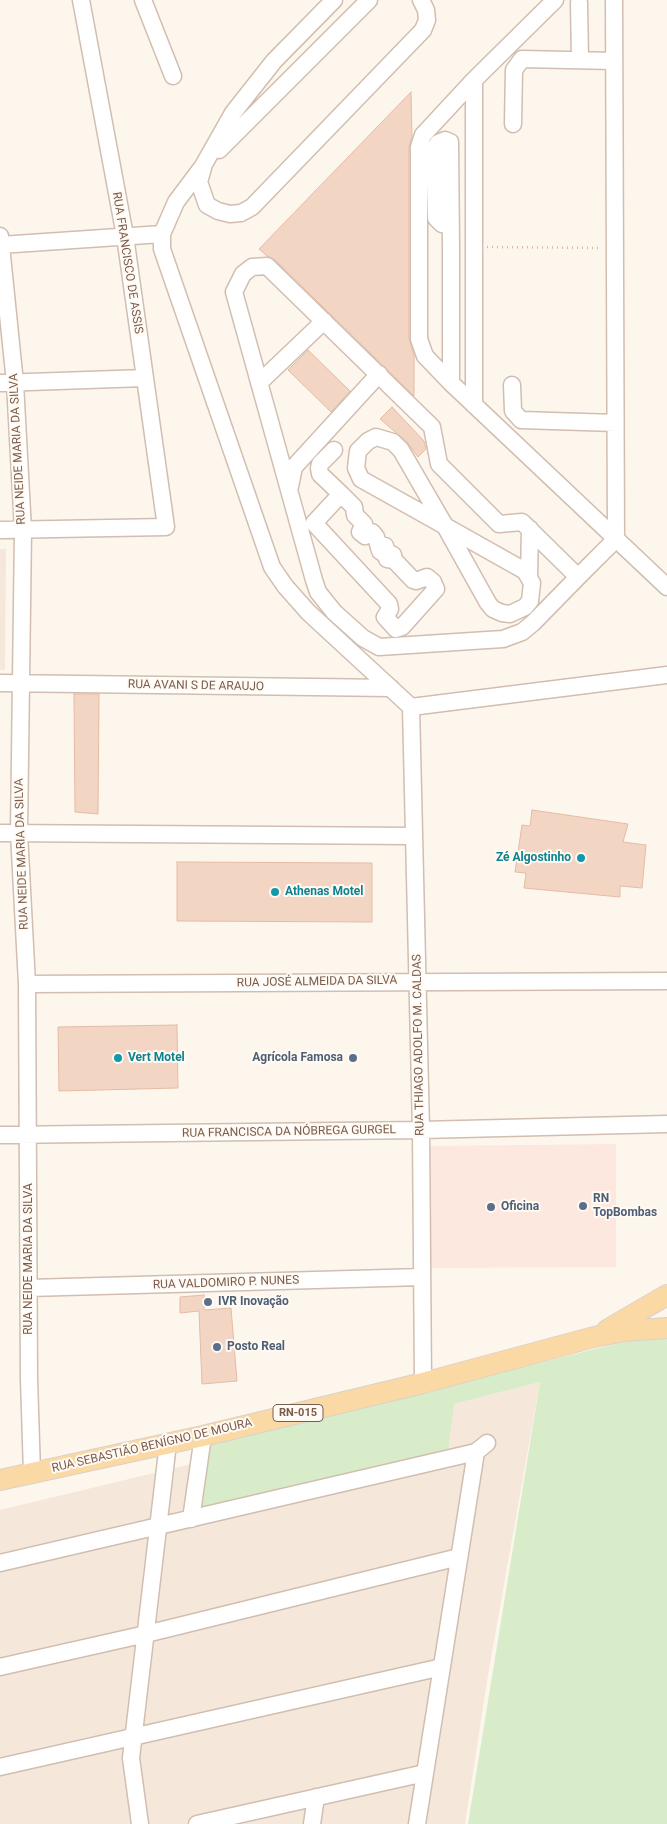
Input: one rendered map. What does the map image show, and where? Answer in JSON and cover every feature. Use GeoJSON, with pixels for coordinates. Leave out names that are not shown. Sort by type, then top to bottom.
{"type":"FeatureCollection","features":[{"type":"Feature","properties":{"kind":"main road"},"geometry":{"type":"LineString","coordinates":[[594,1337],[667,1294]]}},
{"type":"Feature","properties":{"kind":"main road"},"geometry":{"type":"LineString","coordinates":[[594,1337],[624,1331],[667,1328]]}},
{"type":"Feature","properties":{"kind":"main road","name":"RUA SEBASTIÃO BENÍGNO DE MOURA"},"geometry":{"type":"LineString","coordinates":[[0,1480],[203,1436],[423,1383],[594,1337]]}},
{"type":"Feature","properties":{"kind":"street","name":"RUA FRANCISCO DE ASSIS"},"geometry":{"type":"LineString","coordinates":[[23,530],[166,527],[125,236],[81,0]]}},
{"type":"Feature","properties":{"kind":"street"},"geometry":{"type":"LineString","coordinates":[[143,0],[174,76]]}},
{"type":"Feature","properties":{"kind":"street"},"geometry":{"type":"LineString","coordinates":[[334,0],[274,61],[251,88],[233,113],[203,166],[176,202],[162,234],[162,249],[272,567],[285,586],[308,612],[411,708],[667,675]]}},
{"type":"Feature","properties":{"kind":"street"},"geometry":{"type":"LineString","coordinates":[[369,0],[203,166],[199,182],[207,204],[218,211],[230,214],[241,213],[252,207],[423,30],[427,20],[426,10],[421,0]]}},
{"type":"Feature","properties":{"kind":"street"},"geometry":{"type":"LineString","coordinates":[[555,0],[474,80],[423,135],[419,147],[418,339],[425,356],[451,383],[667,588]]}},
{"type":"Feature","properties":{"kind":"street"},"geometry":{"type":"LineString","coordinates":[[578,577],[522,522],[499,524],[439,464],[432,427],[266,266],[252,267],[243,274],[234,292],[318,592],[334,612],[363,638],[379,647],[514,637],[533,622],[578,577],[616,539],[614,0]]}},
{"type":"Feature","properties":{"kind":"street"},"geometry":{"type":"LineString","coordinates":[[579,3],[580,60]]}},
{"type":"Feature","properties":{"kind":"street"},"geometry":{"type":"LineString","coordinates":[[513,124],[514,70],[517,63],[522,59],[614,61]]}},
{"type":"Feature","properties":{"kind":"street"},"geometry":{"type":"LineString","coordinates":[[474,80],[474,405]]}},
{"type":"Feature","properties":{"kind":"street"},"geometry":{"type":"LineString","coordinates":[[450,225],[451,383]]}},
{"type":"Feature","properties":{"kind":"street"},"geometry":{"type":"LineString","coordinates":[[1,242],[162,234]]}},
{"type":"Feature","properties":{"kind":"street","name":"RUA NEIDE MARIA DA SILVA"},"geometry":{"type":"LineString","coordinates":[[1,242],[8,383],[23,530],[19,834],[27,984],[29,1379],[32,1473]]}},
{"type":"Feature","properties":{"kind":"street"},"geometry":{"type":"LineString","coordinates":[[259,383],[324,321]]}},
{"type":"Feature","properties":{"kind":"street"},"geometry":{"type":"LineString","coordinates":[[290,492],[294,467],[379,374]]}},
{"type":"Feature","properties":{"kind":"street"},"geometry":{"type":"LineString","coordinates":[[8,383],[145,378]]}},
{"type":"Feature","properties":{"kind":"street"},"geometry":{"type":"LineString","coordinates":[[512,385],[512,411],[521,420],[615,423]]}},
{"type":"Feature","properties":{"kind":"street"},"geometry":{"type":"LineString","coordinates":[[322,436],[361,479],[524,571],[529,577]]}},
{"type":"Feature","properties":{"kind":"street"},"geometry":{"type":"LineString","coordinates":[[361,479],[356,468],[358,451],[368,441],[376,437],[393,442],[401,450],[493,609],[510,614],[525,607],[530,601],[532,591],[529,577],[530,529]]}},
{"type":"Feature","properties":{"kind":"street"},"geometry":{"type":"LineString","coordinates":[[334,450],[320,464],[320,474],[341,494],[354,507],[356,515],[364,524],[360,532],[365,536],[372,532],[386,553],[412,580],[416,581],[427,577],[433,582],[436,589],[402,627],[396,629],[391,626],[386,618],[390,609],[389,604],[315,526],[316,519],[341,494]]}},
{"type":"Feature","properties":{"kind":"street"},"geometry":{"type":"LineString","coordinates":[[0,530],[23,530]]}},
{"type":"Feature","properties":{"kind":"street","name":"RUA AVANI S DE ARAUJO"},"geometry":{"type":"LineString","coordinates":[[0,683],[391,688]]}},
{"type":"Feature","properties":{"kind":"street","name":"RUA THIAGO ADOLFO M. CALDAS"},"geometry":{"type":"LineString","coordinates":[[411,708],[421,1130],[423,1383]]}},
{"type":"Feature","properties":{"kind":"street"},"geometry":{"type":"LineString","coordinates":[[0,833],[413,836]]}},
{"type":"Feature","properties":{"kind":"street","name":"RUA JOSÉ ALMEIDA DA SILVA"},"geometry":{"type":"LineString","coordinates":[[27,984],[667,981]]}},
{"type":"Feature","properties":{"kind":"street","name":"RUA FRANCISCA DA NÓBREGA GURGEL"},"geometry":{"type":"LineString","coordinates":[[0,1135],[421,1130],[667,1124]]}},
{"type":"Feature","properties":{"kind":"street","name":"RUA VALDOMIRO P. NUNES"},"geometry":{"type":"LineString","coordinates":[[29,1288],[422,1278]]}},
{"type":"Feature","properties":{"kind":"street"},"geometry":{"type":"LineString","coordinates":[[191,1519],[203,1436]]}},
{"type":"Feature","properties":{"kind":"street"},"geometry":{"type":"LineString","coordinates":[[140,1824],[131,1758],[168,1443]]}},
{"type":"Feature","properties":{"kind":"street"},"geometry":{"type":"LineString","coordinates":[[0,1563],[191,1519],[481,1447],[459,1557],[417,1824]]}},
{"type":"Feature","properties":{"kind":"street"},"geometry":{"type":"LineString","coordinates":[[0,1667],[146,1634],[459,1557]]}},
{"type":"Feature","properties":{"kind":"street"},"geometry":{"type":"LineString","coordinates":[[0,1767],[442,1666]]}},
{"type":"Feature","properties":{"kind":"street"},"geometry":{"type":"LineString","coordinates":[[207,1823],[425,1773]]}},
{"type":"Feature","properties":{"kind":"street"},"geometry":{"type":"LineString","coordinates":[[312,1824],[316,1797]]}},
{"type":"Feature","properties":{"kind":"path"},"geometry":{"type":"LineString","coordinates":[[474,246],[615,248]]}},
{"type":"Feature","properties":{"kind":"shaded area"},"geometry":{"type":"Polygon","coordinates":[[[0,549],[6,549],[5,670],[0,670],[0,549]]]}},
{"type":"Feature","properties":{"kind":"shaded area","name":"Oficina"},"geometry":{"type":"Polygon","coordinates":[[[616,1144],[616,1267],[431,1268],[430,1146],[616,1144]]]}},
{"type":"Feature","properties":{"kind":"shaded area"},"geometry":{"type":"Polygon","coordinates":[[[540,1382],[488,1675],[465,1824],[0,1824],[0,1510],[208,1460],[201,1508],[454,1404],[540,1382]]]}},
{"type":"Feature","properties":{"kind":"green space"},"geometry":{"type":"Polygon","coordinates":[[[643,1337],[667,1339],[667,1824],[468,1824],[540,1382],[454,1404],[448,1451],[201,1508],[210,1445],[643,1337]]]}},
{"type":"Feature","properties":{"kind":"building"},"geometry":{"type":"Polygon","coordinates":[[[411,92],[412,137],[409,147],[409,339],[414,355],[414,396],[274,259],[259,249],[411,92]]]}},
{"type":"Feature","properties":{"kind":"building"},"geometry":{"type":"Polygon","coordinates":[[[308,350],[350,391],[331,412],[288,370],[308,350]]]}},
{"type":"Feature","properties":{"kind":"building"},"geometry":{"type":"Polygon","coordinates":[[[392,407],[424,441],[426,449],[418,457],[408,443],[380,419],[392,407]]]}},
{"type":"Feature","properties":{"kind":"building"},"geometry":{"type":"Polygon","coordinates":[[[74,694],[99,694],[98,814],[75,812],[74,694]]]}},
{"type":"Feature","properties":{"kind":"building","name":"Zé Algostinho"},"geometry":{"type":"Polygon","coordinates":[[[532,810],[628,824],[623,842],[646,845],[642,888],[620,886],[620,897],[524,888],[526,873],[515,872],[522,825],[530,826],[532,810]]]}},
{"type":"Feature","properties":{"kind":"building","name":"Athenas Motel"},"geometry":{"type":"Polygon","coordinates":[[[177,862],[372,863],[372,922],[177,921],[177,862]]]}},
{"type":"Feature","properties":{"kind":"building","name":"Vert Motel"},"geometry":{"type":"Polygon","coordinates":[[[177,1025],[178,1088],[59,1091],[58,1027],[177,1025]]]}},
{"type":"Feature","properties":{"kind":"building","name":"Posto Real"},"geometry":{"type":"Polygon","coordinates":[[[204,1295],[204,1310],[231,1308],[237,1381],[202,1384],[199,1311],[180,1313],[180,1297],[204,1295]]]}},
{"type":"Feature","properties":{"kind":"place","name":"Zé Algostinho"},"geometry":{"type":"Point","coordinates":[581,858]}},
{"type":"Feature","properties":{"kind":"place","name":"Athenas Motel"},"geometry":{"type":"Point","coordinates":[275,892]}},
{"type":"Feature","properties":{"kind":"place","name":"Vert Motel"},"geometry":{"type":"Point","coordinates":[118,1058]}},
{"type":"Feature","properties":{"kind":"place","name":"Agrícola Famosa"},"geometry":{"type":"Point","coordinates":[353,1058]}},
{"type":"Feature","properties":{"kind":"place","name":"RN TopBombas"},"geometry":{"type":"Point","coordinates":[583,1206]}},
{"type":"Feature","properties":{"kind":"place","name":"Oficina"},"geometry":{"type":"Point","coordinates":[491,1207]}},
{"type":"Feature","properties":{"kind":"place","name":"IVR Inovação"},"geometry":{"type":"Point","coordinates":[208,1302]}},
{"type":"Feature","properties":{"kind":"place","name":"Posto Real"},"geometry":{"type":"Point","coordinates":[217,1347]}}]}
